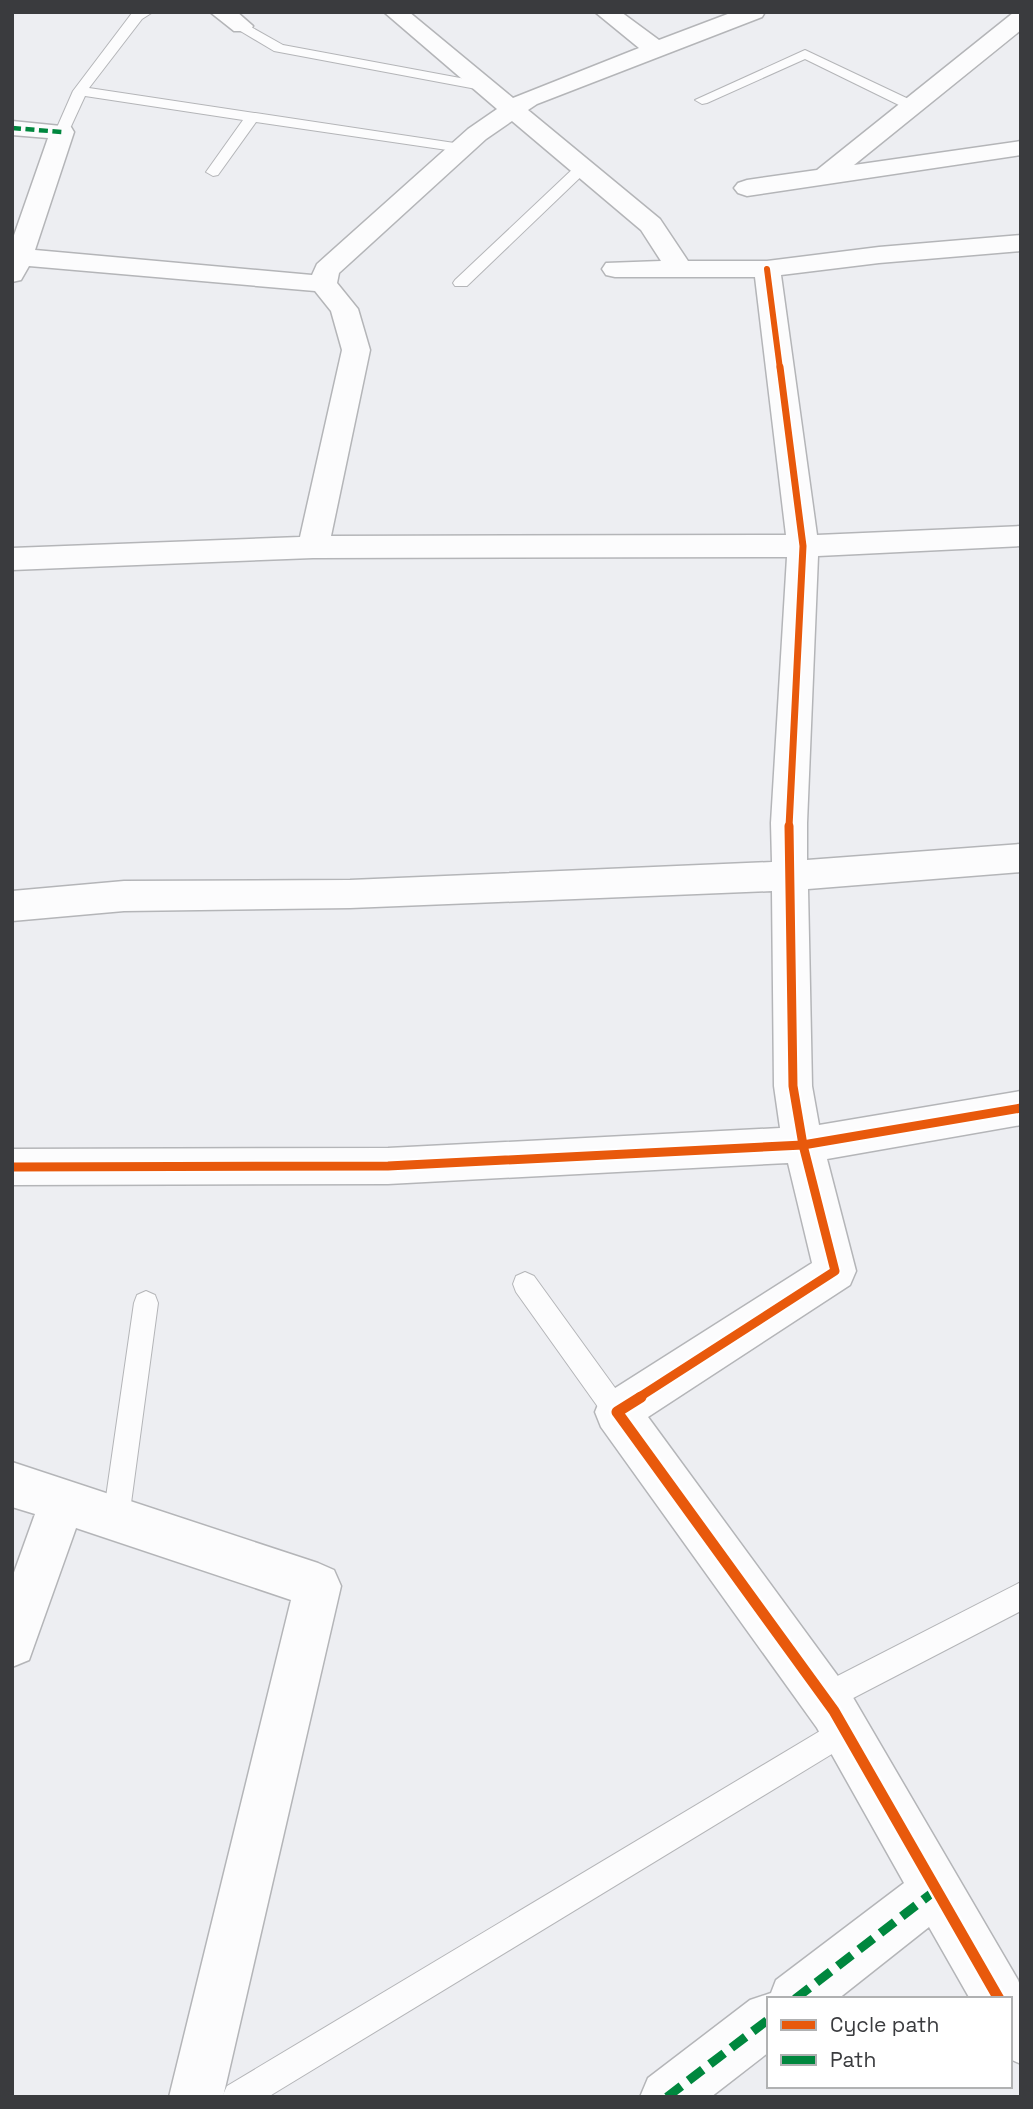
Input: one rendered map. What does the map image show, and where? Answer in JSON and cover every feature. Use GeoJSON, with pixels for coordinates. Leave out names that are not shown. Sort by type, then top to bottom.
{"type":"FeatureCollection","features":[{"type":"Feature","properties":{"kind":"street"},"geometry":{"type":"LineString","coordinates":[[221,12],[242,26]]}},
{"type":"Feature","properties":{"kind":"street"},"geometry":{"type":"LineString","coordinates":[[395,12],[651,225],[680,269]]}},
{"type":"Feature","properties":{"kind":"street"},"geometry":{"type":"LineString","coordinates":[[606,12],[657,50]]}},
{"type":"Feature","properties":{"kind":"street"},"geometry":{"type":"LineString","coordinates":[[323,284],[326,270],[461,148],[528,99],[754,12]]}},
{"type":"Feature","properties":{"kind":"street"},"geometry":{"type":"LineString","coordinates":[[823,177],[1021,18]]}},
{"type":"Feature","properties":{"kind":"street"},"geometry":{"type":"LineString","coordinates":[[12,128],[62,132],[16,266],[323,284],[344,309],[356,351],[313,547]]}},
{"type":"Feature","properties":{"kind":"street"},"geometry":{"type":"LineString","coordinates":[[747,188],[1021,148]]}},
{"type":"Feature","properties":{"kind":"street"},"geometry":{"type":"LineString","coordinates":[[615,269],[767,269],[879,255],[1021,243]]}},
{"type":"Feature","properties":{"kind":"street"},"geometry":{"type":"LineString","coordinates":[[767,269],[803,546],[789,823],[793,1086],[803,1145],[835,1271],[617,1412],[835,1714],[998,1997]]}},
{"type":"Feature","properties":{"kind":"street"},"geometry":{"type":"LineString","coordinates":[[12,559],[313,547],[803,546],[1021,536]]}},
{"type":"Feature","properties":{"kind":"street"},"geometry":{"type":"LineString","coordinates":[[12,906],[124,896],[350,894],[790,876],[1021,858]]}},
{"type":"Feature","properties":{"kind":"street"},"geometry":{"type":"LineString","coordinates":[[12,1167],[388,1166],[803,1145],[1021,1108]]}},
{"type":"Feature","properties":{"kind":"street"},"geometry":{"type":"LineString","coordinates":[[12,1484],[318,1586],[196,2097]]}},
{"type":"Feature","properties":{"kind":"street"},"geometry":{"type":"LineString","coordinates":[[12,1643],[63,1501]]}},
{"type":"Feature","properties":{"kind":"street"},"geometry":{"type":"LineString","coordinates":[[798,1997],[936,1890]]}},
{"type":"Feature","properties":{"kind":"street"},"geometry":{"type":"LineString","coordinates":[[667,2097],[767,2021]]}},
{"type":"Feature","properties":{"kind":"lane"},"geometry":{"type":"LineString","coordinates":[[62,132],[80,92],[137,16],[146,12]]}},
{"type":"Feature","properties":{"kind":"lane"},"geometry":{"type":"LineString","coordinates":[[242,26],[279,48],[486,88]]}},
{"type":"Feature","properties":{"kind":"lane"},"geometry":{"type":"LineString","coordinates":[[702,100],[805,54],[912,106]]}},
{"type":"Feature","properties":{"kind":"lane"},"geometry":{"type":"LineString","coordinates":[[80,92],[461,148]]}},
{"type":"Feature","properties":{"kind":"lane"},"geometry":{"type":"LineString","coordinates":[[213,172],[252,117]]}},
{"type":"Feature","properties":{"kind":"lane"},"geometry":{"type":"LineString","coordinates":[[461,283],[583,167]]}},
{"type":"Feature","properties":{"kind":"lane"},"geometry":{"type":"LineString","coordinates":[[525,1284],[617,1412]]}},
{"type":"Feature","properties":{"kind":"lane"},"geometry":{"type":"LineString","coordinates":[[116,1518],[146,1303]]}},
{"type":"Feature","properties":{"kind":"lane"},"geometry":{"type":"LineString","coordinates":[[238,2097],[1021,1595]]}},
{"type":"Feature","properties":{"kind":"marked path"},"geometry":{"type":"LineString","coordinates":[[12,128],[62,132]]}},
{"type":"Feature","properties":{"kind":"marked path"},"geometry":{"type":"LineString","coordinates":[[798,1997],[936,1890]]}},
{"type":"Feature","properties":{"kind":"marked path"},"geometry":{"type":"LineString","coordinates":[[667,2097],[767,2021]]}},
{"type":"Feature","properties":{"kind":"cycle path"},"geometry":{"type":"LineString","coordinates":[[767,269],[803,546],[789,823],[793,1086],[803,1145],[835,1271],[617,1412],[834,1711],[998,1997]]}},
{"type":"Feature","properties":{"kind":"cycle path"},"geometry":{"type":"LineString","coordinates":[[12,1167],[388,1166],[803,1145],[1021,1108]]}}]}
